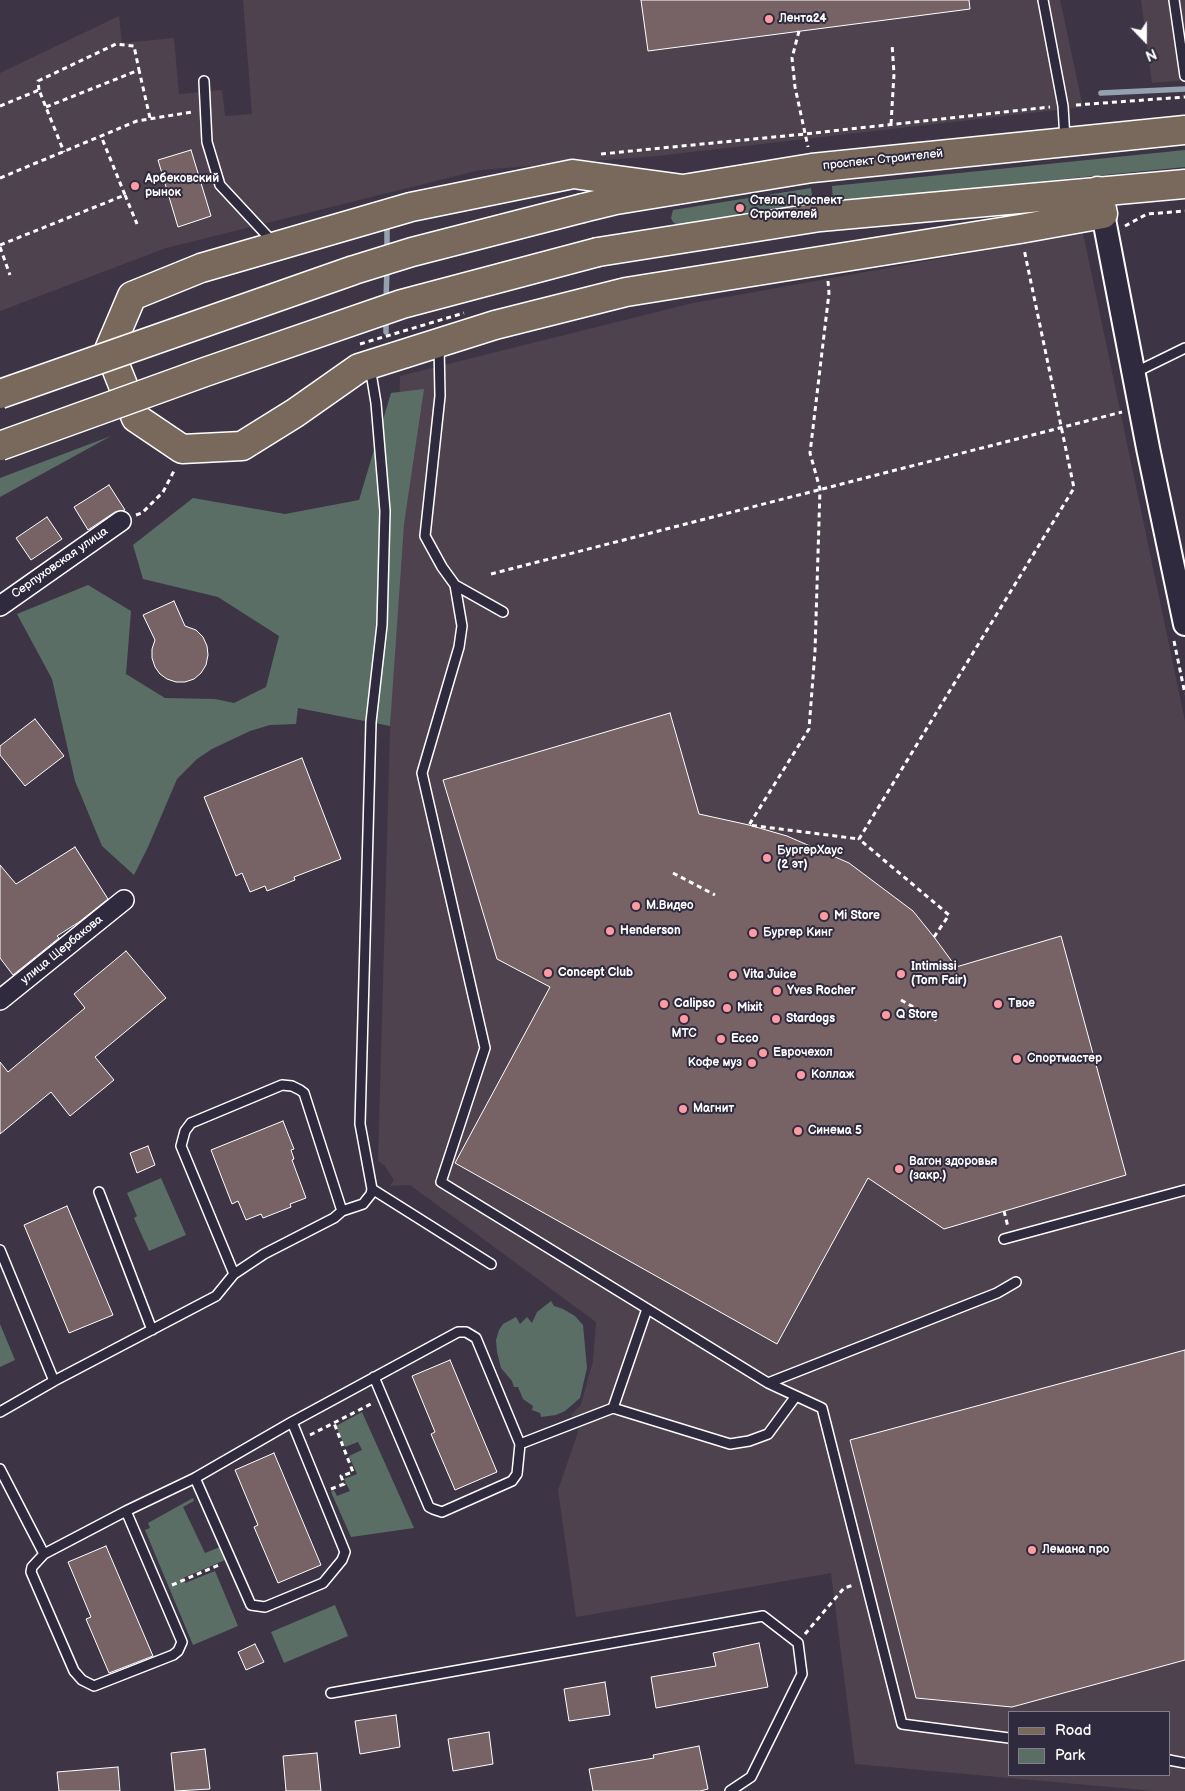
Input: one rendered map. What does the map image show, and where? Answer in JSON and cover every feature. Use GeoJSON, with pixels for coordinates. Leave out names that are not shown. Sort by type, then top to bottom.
{"type":"FeatureCollection","features":[{"type":"Feature","properties":{"kind":"main road","name":"проспект Строителей"},"geometry":{"type":"LineString","coordinates":[[0,394],[354,270],[412,252],[616,200],[812,168],[1185,130]]}},
{"type":"Feature","properties":{"kind":"main road"},"geometry":{"type":"LineString","coordinates":[[683,189],[573,174],[411,207],[201,268],[132,296],[109,350],[136,418],[182,449],[242,446],[295,413],[359,368],[361,356],[439,342],[496,325],[626,292],[1020,230],[1101,203],[1185,184]]}},
{"type":"Feature","properties":{"kind":"main road"},"geometry":{"type":"LineString","coordinates":[[0,446],[402,304],[598,252],[820,217],[1101,203]]}},
{"type":"Feature","properties":{"kind":"street"},"geometry":{"type":"LineString","coordinates":[[1101,203],[1133,373],[1185,624]]}},
{"type":"Feature","properties":{"kind":"street","name":"Серпуховская улица"},"geometry":{"type":"LineString","coordinates":[[0,606],[120,521]]}},
{"type":"Feature","properties":{"kind":"street","name":"улица Щербакова"},"geometry":{"type":"LineString","coordinates":[[0,1000],[124,900]]}},
{"type":"Feature","properties":{"kind":"lane"},"geometry":{"type":"LineString","coordinates":[[1043,0],[1063,106],[1066,141]]}},
{"type":"Feature","properties":{"kind":"lane"},"geometry":{"type":"LineString","coordinates":[[1174,0],[1185,76]]}},
{"type":"Feature","properties":{"kind":"lane"},"geometry":{"type":"LineString","coordinates":[[204,81],[207,142],[220,185],[277,246]]}},
{"type":"Feature","properties":{"kind":"lane"},"geometry":{"type":"LineString","coordinates":[[439,342],[440,396],[425,536],[442,567],[455,585],[503,612]]}},
{"type":"Feature","properties":{"kind":"lane"},"geometry":{"type":"LineString","coordinates":[[1133,373],[1185,348]]}},
{"type":"Feature","properties":{"kind":"lane"},"geometry":{"type":"LineString","coordinates":[[0,1412],[54,1381],[216,1296],[234,1274],[264,1254],[334,1218],[342,1211],[363,1204],[372,1194],[360,1124],[371,722],[382,625],[385,511],[376,403],[371,373],[361,356]]}},
{"type":"Feature","properties":{"kind":"lane"},"geometry":{"type":"LineString","coordinates":[[455,585],[462,626],[459,647],[422,773],[485,1048],[441,1182],[768,1383],[822,1408],[902,1724],[1008,1738]]}},
{"type":"Feature","properties":{"kind":"lane"},"geometry":{"type":"LineString","coordinates":[[234,1274],[181,1146],[185,1131],[191,1123],[282,1085],[292,1086],[300,1090],[304,1094],[342,1211]]}},
{"type":"Feature","properties":{"kind":"lane"},"geometry":{"type":"LineString","coordinates":[[372,1189],[490,1264]]}},
{"type":"Feature","properties":{"kind":"lane"},"geometry":{"type":"LineString","coordinates":[[1004,1239],[1185,1190]]}},
{"type":"Feature","properties":{"kind":"lane"},"geometry":{"type":"LineString","coordinates":[[99,1192],[152,1330]]}},
{"type":"Feature","properties":{"kind":"lane"},"geometry":{"type":"LineString","coordinates":[[0,1250],[54,1381]]}},
{"type":"Feature","properties":{"kind":"lane"},"geometry":{"type":"LineString","coordinates":[[768,1383],[997,1293],[1016,1282]]}},
{"type":"Feature","properties":{"kind":"lane"},"geometry":{"type":"LineString","coordinates":[[613,1408],[647,1309]]}},
{"type":"Feature","properties":{"kind":"lane"},"geometry":{"type":"LineString","coordinates":[[126,1511],[182,1642],[178,1651],[173,1654],[94,1686],[82,1680],[74,1670],[31,1572],[32,1567],[44,1554],[126,1511],[195,1478],[292,1422],[374,1377],[458,1332],[466,1332],[476,1338],[520,1444],[518,1474],[512,1481],[442,1512],[429,1506],[374,1377]]}},
{"type":"Feature","properties":{"kind":"lane"},"geometry":{"type":"LineString","coordinates":[[520,1444],[613,1408],[730,1444],[749,1441],[768,1434],[796,1396]]}},
{"type":"Feature","properties":{"kind":"lane"},"geometry":{"type":"LineString","coordinates":[[195,1478],[251,1605],[265,1607],[323,1583],[342,1560],[345,1552],[292,1422]]}},
{"type":"Feature","properties":{"kind":"lane"},"geometry":{"type":"LineString","coordinates":[[0,1469],[44,1554]]}},
{"type":"Feature","properties":{"kind":"lane"},"geometry":{"type":"LineString","coordinates":[[331,1694],[763,1616],[798,1642],[802,1674],[751,1777],[730,1791]]}},
{"type":"Feature","properties":{"kind":"lane"},"geometry":{"type":"LineString","coordinates":[[1170,1760],[1185,1762]]}},
{"type":"Feature","properties":{"kind":"path"},"geometry":{"type":"LineString","coordinates":[[799,31],[792,58],[795,87],[805,134]]}},
{"type":"Feature","properties":{"kind":"path"},"geometry":{"type":"LineString","coordinates":[[64,152],[39,90],[38,81],[116,44],[134,46],[150,118]]}},
{"type":"Feature","properties":{"kind":"path"},"geometry":{"type":"LineString","coordinates":[[891,124],[894,74],[892,44]]}},
{"type":"Feature","properties":{"kind":"path"},"geometry":{"type":"LineString","coordinates":[[46,107],[139,70]]}},
{"type":"Feature","properties":{"kind":"path"},"geometry":{"type":"LineString","coordinates":[[0,106],[39,90]]}},
{"type":"Feature","properties":{"kind":"path"},"geometry":{"type":"LineString","coordinates":[[592,154],[805,134],[1063,106],[1185,97]]}},
{"type":"Feature","properties":{"kind":"path"},"geometry":{"type":"LineString","coordinates":[[0,178],[137,121],[205,110]]}},
{"type":"Feature","properties":{"kind":"path"},"geometry":{"type":"LineString","coordinates":[[101,136],[137,224]]}},
{"type":"Feature","properties":{"kind":"path"},"geometry":{"type":"LineString","coordinates":[[10,275],[0,246],[125,195]]}},
{"type":"Feature","properties":{"kind":"path"},"geometry":{"type":"LineString","coordinates":[[859,839],[1074,488],[1020,230]]}},
{"type":"Feature","properties":{"kind":"path"},"geometry":{"type":"LineString","coordinates":[[829,293],[810,453],[820,489],[815,651],[809,729],[749,825],[859,839],[949,915],[934,937]]}},
{"type":"Feature","properties":{"kind":"path"},"geometry":{"type":"LineString","coordinates":[[361,356],[473,310]]}},
{"type":"Feature","properties":{"kind":"path"},"geometry":{"type":"LineString","coordinates":[[491,574],[1140,407]]}},
{"type":"Feature","properties":{"kind":"path"},"geometry":{"type":"LineString","coordinates":[[120,521],[142,514],[163,492],[176,466]]}},
{"type":"Feature","properties":{"kind":"path"},"geometry":{"type":"LineString","coordinates":[[673,873],[715,895]]}},
{"type":"Feature","properties":{"kind":"path"},"geometry":{"type":"LineString","coordinates":[[901,1000],[938,1021]]}},
{"type":"Feature","properties":{"kind":"path"},"geometry":{"type":"LineString","coordinates":[[299,1440],[383,1398]]}},
{"type":"Feature","properties":{"kind":"path"},"geometry":{"type":"LineString","coordinates":[[321,1493],[344,1484],[341,1476],[353,1472],[334,1423]]}},
{"type":"Feature","properties":{"kind":"path"},"geometry":{"type":"LineString","coordinates":[[160,1590],[231,1560]]}},
{"type":"Feature","properties":{"kind":"path"},"geometry":{"type":"LineString","coordinates":[[798,1642],[844,1588],[866,1581]]}},
{"type":"Feature","properties":{"kind":"shaded area"},"geometry":{"type":"Polygon","coordinates":[[[243,0],[1060,0],[1083,107],[657,156],[480,170],[166,248],[0,311],[0,73],[119,16],[122,43],[174,38],[179,94],[222,90],[225,116],[252,114],[243,0]]]}},
{"type":"Feature","properties":{"kind":"shaded area"},"geometry":{"type":"Polygon","coordinates":[[[1141,0],[1185,0],[1185,80],[1152,83],[1141,0]]]}},
{"type":"Feature","properties":{"kind":"shaded area"},"geometry":{"type":"Polygon","coordinates":[[[1083,233],[1185,721],[1185,1791],[1154,1791],[855,1764],[831,1573],[576,1617],[558,1490],[579,1427],[571,1415],[581,1405],[593,1361],[596,1322],[410,1185],[390,1186],[394,1180],[384,1165],[378,1161],[400,376],[693,303],[1083,233]]]}},
{"type":"Feature","properties":{"kind":"green space"},"geometry":{"type":"Polygon","coordinates":[[[1185,150],[1185,167],[833,202],[832,186],[1185,150]]]}},
{"type":"Feature","properties":{"kind":"green space"},"geometry":{"type":"Polygon","coordinates":[[[811,188],[813,203],[677,225],[671,218],[673,210],[811,188]]]}},
{"type":"Feature","properties":{"kind":"green space"},"geometry":{"type":"Polygon","coordinates":[[[424,389],[404,524],[390,726],[298,708],[296,724],[270,725],[250,731],[212,749],[197,759],[177,779],[134,875],[102,846],[75,781],[52,679],[17,614],[88,585],[131,611],[126,674],[165,698],[215,699],[234,703],[266,687],[279,636],[218,597],[143,579],[133,545],[193,498],[285,514],[359,500],[391,393],[424,389]]]}},
{"type":"Feature","properties":{"kind":"green space"},"geometry":{"type":"Polygon","coordinates":[[[111,436],[0,497],[0,478],[111,436]]]}},
{"type":"Feature","properties":{"kind":"green space"},"geometry":{"type":"Polygon","coordinates":[[[161,1178],[186,1235],[149,1251],[134,1218],[137,1216],[127,1193],[161,1178]]]}},
{"type":"Feature","properties":{"kind":"green space"},"geometry":{"type":"Polygon","coordinates":[[[551,1301],[554,1306],[575,1316],[583,1325],[587,1368],[580,1398],[565,1411],[556,1415],[541,1417],[540,1413],[532,1410],[533,1406],[523,1399],[518,1387],[514,1387],[512,1381],[501,1368],[496,1340],[503,1324],[516,1317],[520,1324],[527,1317],[532,1323],[537,1312],[551,1301]]]}},
{"type":"Feature","properties":{"kind":"green space"},"geometry":{"type":"Polygon","coordinates":[[[0,1324],[15,1360],[0,1367],[0,1324]]]}},
{"type":"Feature","properties":{"kind":"green space"},"geometry":{"type":"Polygon","coordinates":[[[362,1412],[414,1528],[351,1537],[331,1492],[334,1490],[337,1496],[350,1491],[344,1479],[357,1474],[349,1456],[362,1450],[358,1442],[345,1447],[336,1426],[362,1412]]]}},
{"type":"Feature","properties":{"kind":"green space"},"geometry":{"type":"Polygon","coordinates":[[[193,1498],[194,1501],[183,1507],[205,1553],[220,1547],[225,1560],[183,1578],[185,1583],[215,1571],[238,1626],[193,1645],[145,1530],[150,1528],[148,1523],[193,1498]]]}},
{"type":"Feature","properties":{"kind":"green space"},"geometry":{"type":"Polygon","coordinates":[[[335,1605],[348,1636],[284,1663],[271,1632],[335,1605]]]}},
{"type":"Feature","properties":{"kind":"building","name":"Лента24"},"geometry":{"type":"Polygon","coordinates":[[[641,0],[969,0],[970,9],[648,51],[641,0]]]}},
{"type":"Feature","properties":{"kind":"building"},"geometry":{"type":"Polygon","coordinates":[[[191,150],[211,216],[178,227],[158,160],[191,150]]]}},
{"type":"Feature","properties":{"kind":"building"},"geometry":{"type":"Polygon","coordinates":[[[109,485],[125,510],[115,512],[88,530],[74,507],[109,485]]]}},
{"type":"Feature","properties":{"kind":"building"},"geometry":{"type":"Polygon","coordinates":[[[47,517],[62,539],[31,560],[16,538],[47,517]]]}},
{"type":"Feature","properties":{"kind":"building"},"geometry":{"type":"Polygon","coordinates":[[[174,601],[185,626],[196,630],[203,637],[207,646],[206,665],[194,679],[185,682],[167,679],[155,667],[152,649],[155,640],[143,615],[174,601]]]}},
{"type":"Feature","properties":{"kind":"building","name":"Коллаж"},"geometry":{"type":"Polygon","coordinates":[[[670,713],[699,814],[787,836],[849,863],[913,911],[956,967],[1061,936],[1126,1175],[944,1229],[868,1178],[777,1344],[455,1163],[550,987],[497,959],[443,780],[670,713]]]}},
{"type":"Feature","properties":{"kind":"building"},"geometry":{"type":"Polygon","coordinates":[[[35,719],[64,756],[25,786],[0,755],[0,746],[35,719]]]}},
{"type":"Feature","properties":{"kind":"building"},"geometry":{"type":"Polygon","coordinates":[[[302,758],[341,859],[294,877],[295,880],[267,891],[265,886],[250,892],[242,873],[236,876],[204,797],[302,758]]]}},
{"type":"Feature","properties":{"kind":"building"},"geometry":{"type":"Polygon","coordinates":[[[75,847],[108,899],[79,922],[57,936],[59,938],[13,975],[0,958],[0,865],[16,884],[75,847]]]}},
{"type":"Feature","properties":{"kind":"building"},"geometry":{"type":"Polygon","coordinates":[[[126,951],[166,998],[95,1057],[114,1080],[70,1116],[51,1092],[0,1134],[0,1062],[8,1072],[85,1008],[74,994],[126,951]]]}},
{"type":"Feature","properties":{"kind":"building"},"geometry":{"type":"Polygon","coordinates":[[[283,1121],[294,1149],[291,1150],[294,1159],[292,1160],[306,1198],[290,1204],[291,1207],[263,1218],[261,1214],[246,1220],[238,1201],[232,1204],[211,1150],[283,1121]]]}},
{"type":"Feature","properties":{"kind":"building"},"geometry":{"type":"Polygon","coordinates":[[[148,1146],[155,1165],[137,1173],[130,1153],[148,1146]]]}},
{"type":"Feature","properties":{"kind":"building"},"geometry":{"type":"Polygon","coordinates":[[[67,1206],[113,1315],[69,1333],[24,1225],[67,1206]]]}},
{"type":"Feature","properties":{"kind":"building","name":"Лемана про"},"geometry":{"type":"Polygon","coordinates":[[[1185,1350],[1185,1660],[1012,1707],[916,1698],[850,1440],[1185,1350]]]}},
{"type":"Feature","properties":{"kind":"building"},"geometry":{"type":"Polygon","coordinates":[[[450,1360],[497,1472],[455,1490],[431,1434],[435,1432],[412,1376],[450,1360]]]}},
{"type":"Feature","properties":{"kind":"building"},"geometry":{"type":"Polygon","coordinates":[[[274,1453],[321,1565],[278,1583],[254,1527],[258,1525],[235,1470],[274,1453]]]}},
{"type":"Feature","properties":{"kind":"building"},"geometry":{"type":"Polygon","coordinates":[[[106,1546],[153,1656],[109,1673],[86,1619],[91,1617],[68,1562],[106,1546]]]}},
{"type":"Feature","properties":{"kind":"building"},"geometry":{"type":"Polygon","coordinates":[[[759,1643],[768,1687],[656,1708],[651,1677],[716,1666],[713,1653],[759,1643]]]}},
{"type":"Feature","properties":{"kind":"building"},"geometry":{"type":"Polygon","coordinates":[[[255,1644],[264,1662],[246,1670],[238,1652],[255,1644]]]}},
{"type":"Feature","properties":{"kind":"building"},"geometry":{"type":"Polygon","coordinates":[[[605,1682],[610,1715],[569,1721],[564,1689],[605,1682]]]}},
{"type":"Feature","properties":{"kind":"building"},"geometry":{"type":"Polygon","coordinates":[[[396,1715],[400,1747],[360,1754],[355,1721],[396,1715]]]}},
{"type":"Feature","properties":{"kind":"building"},"geometry":{"type":"Polygon","coordinates":[[[489,1732],[493,1764],[453,1771],[448,1739],[489,1732]]]}},
{"type":"Feature","properties":{"kind":"building"},"geometry":{"type":"Polygon","coordinates":[[[699,1746],[708,1789],[700,1791],[593,1791],[589,1769],[654,1758],[653,1755],[699,1746]]]}},
{"type":"Feature","properties":{"kind":"building"},"geometry":{"type":"Polygon","coordinates":[[[205,1749],[210,1789],[175,1791],[171,1753],[205,1749]]]}},
{"type":"Feature","properties":{"kind":"building"},"geometry":{"type":"Polygon","coordinates":[[[317,1753],[321,1791],[286,1791],[283,1756],[317,1753]]]}},
{"type":"Feature","properties":{"kind":"building"},"geometry":{"type":"Polygon","coordinates":[[[118,1767],[120,1791],[59,1791],[57,1772],[118,1767]]]}},
{"type":"Feature","properties":{"kind":"waterway"},"geometry":{"type":"LineString","coordinates":[[1101,93],[1185,89]]}},
{"type":"Feature","properties":{"kind":"waterway"},"geometry":{"type":"LineString","coordinates":[[387,227],[387,252]]}},
{"type":"Feature","properties":{"kind":"waterway"},"geometry":{"type":"LineString","coordinates":[[386,302],[387,266]]}},
{"type":"Feature","properties":{"kind":"waterway"},"geometry":{"type":"LineString","coordinates":[[386,316],[386,332]]}},
{"type":"Feature","properties":{"kind":"place","name":"Лента24"},"geometry":{"type":"Point","coordinates":[769,19]}},
{"type":"Feature","properties":{"kind":"place","name":"Арбековский рынок"},"geometry":{"type":"Point","coordinates":[135,186]}},
{"type":"Feature","properties":{"kind":"place","name":"Стела Проспект Строителей"},"geometry":{"type":"Point","coordinates":[740,208]}},
{"type":"Feature","properties":{"kind":"place","name":"БургерХаус (2 эт)"},"geometry":{"type":"Point","coordinates":[767,858]}},
{"type":"Feature","properties":{"kind":"place","name":"М.Видео"},"geometry":{"type":"Point","coordinates":[636,906]}},
{"type":"Feature","properties":{"kind":"place","name":"Mi Store"},"geometry":{"type":"Point","coordinates":[824,916]}},
{"type":"Feature","properties":{"kind":"place","name":"Henderson"},"geometry":{"type":"Point","coordinates":[610,931]}},
{"type":"Feature","properties":{"kind":"place","name":"Бургер Кинг"},"geometry":{"type":"Point","coordinates":[753,933]}},
{"type":"Feature","properties":{"kind":"place","name":"Concept Club"},"geometry":{"type":"Point","coordinates":[548,973]}},
{"type":"Feature","properties":{"kind":"place","name":"Intimissi (Tom Fair)"},"geometry":{"type":"Point","coordinates":[901,974]}},
{"type":"Feature","properties":{"kind":"place","name":"Vita Juice"},"geometry":{"type":"Point","coordinates":[733,975]}},
{"type":"Feature","properties":{"kind":"place","name":"Yves Rocher"},"geometry":{"type":"Point","coordinates":[777,991]}},
{"type":"Feature","properties":{"kind":"place","name":"Calipso"},"geometry":{"type":"Point","coordinates":[664,1004]}},
{"type":"Feature","properties":{"kind":"place","name":"Твое"},"geometry":{"type":"Point","coordinates":[998,1004]}},
{"type":"Feature","properties":{"kind":"place","name":"Mixit"},"geometry":{"type":"Point","coordinates":[727,1008]}},
{"type":"Feature","properties":{"kind":"place","name":"Q Store"},"geometry":{"type":"Point","coordinates":[886,1015]}},
{"type":"Feature","properties":{"kind":"place","name":"МТС"},"geometry":{"type":"Point","coordinates":[684,1019]}},
{"type":"Feature","properties":{"kind":"place","name":"Stardogs"},"geometry":{"type":"Point","coordinates":[776,1019]}},
{"type":"Feature","properties":{"kind":"place","name":"Ecco"},"geometry":{"type":"Point","coordinates":[721,1039]}},
{"type":"Feature","properties":{"kind":"place","name":"Еврочехол"},"geometry":{"type":"Point","coordinates":[763,1053]}},
{"type":"Feature","properties":{"kind":"place","name":"Спортмастер"},"geometry":{"type":"Point","coordinates":[1017,1059]}},
{"type":"Feature","properties":{"kind":"place","name":"Кофе муз"},"geometry":{"type":"Point","coordinates":[752,1063]}},
{"type":"Feature","properties":{"kind":"place","name":"Коллаж"},"geometry":{"type":"Point","coordinates":[801,1075]}},
{"type":"Feature","properties":{"kind":"place","name":"Магнит"},"geometry":{"type":"Point","coordinates":[683,1109]}},
{"type":"Feature","properties":{"kind":"place","name":"Синема 5"},"geometry":{"type":"Point","coordinates":[798,1131]}},
{"type":"Feature","properties":{"kind":"place","name":"Вагон здоровья (закр.)"},"geometry":{"type":"Point","coordinates":[899,1169]}},
{"type":"Feature","properties":{"kind":"place","name":"Лемана про"},"geometry":{"type":"Point","coordinates":[1032,1550]}}]}
